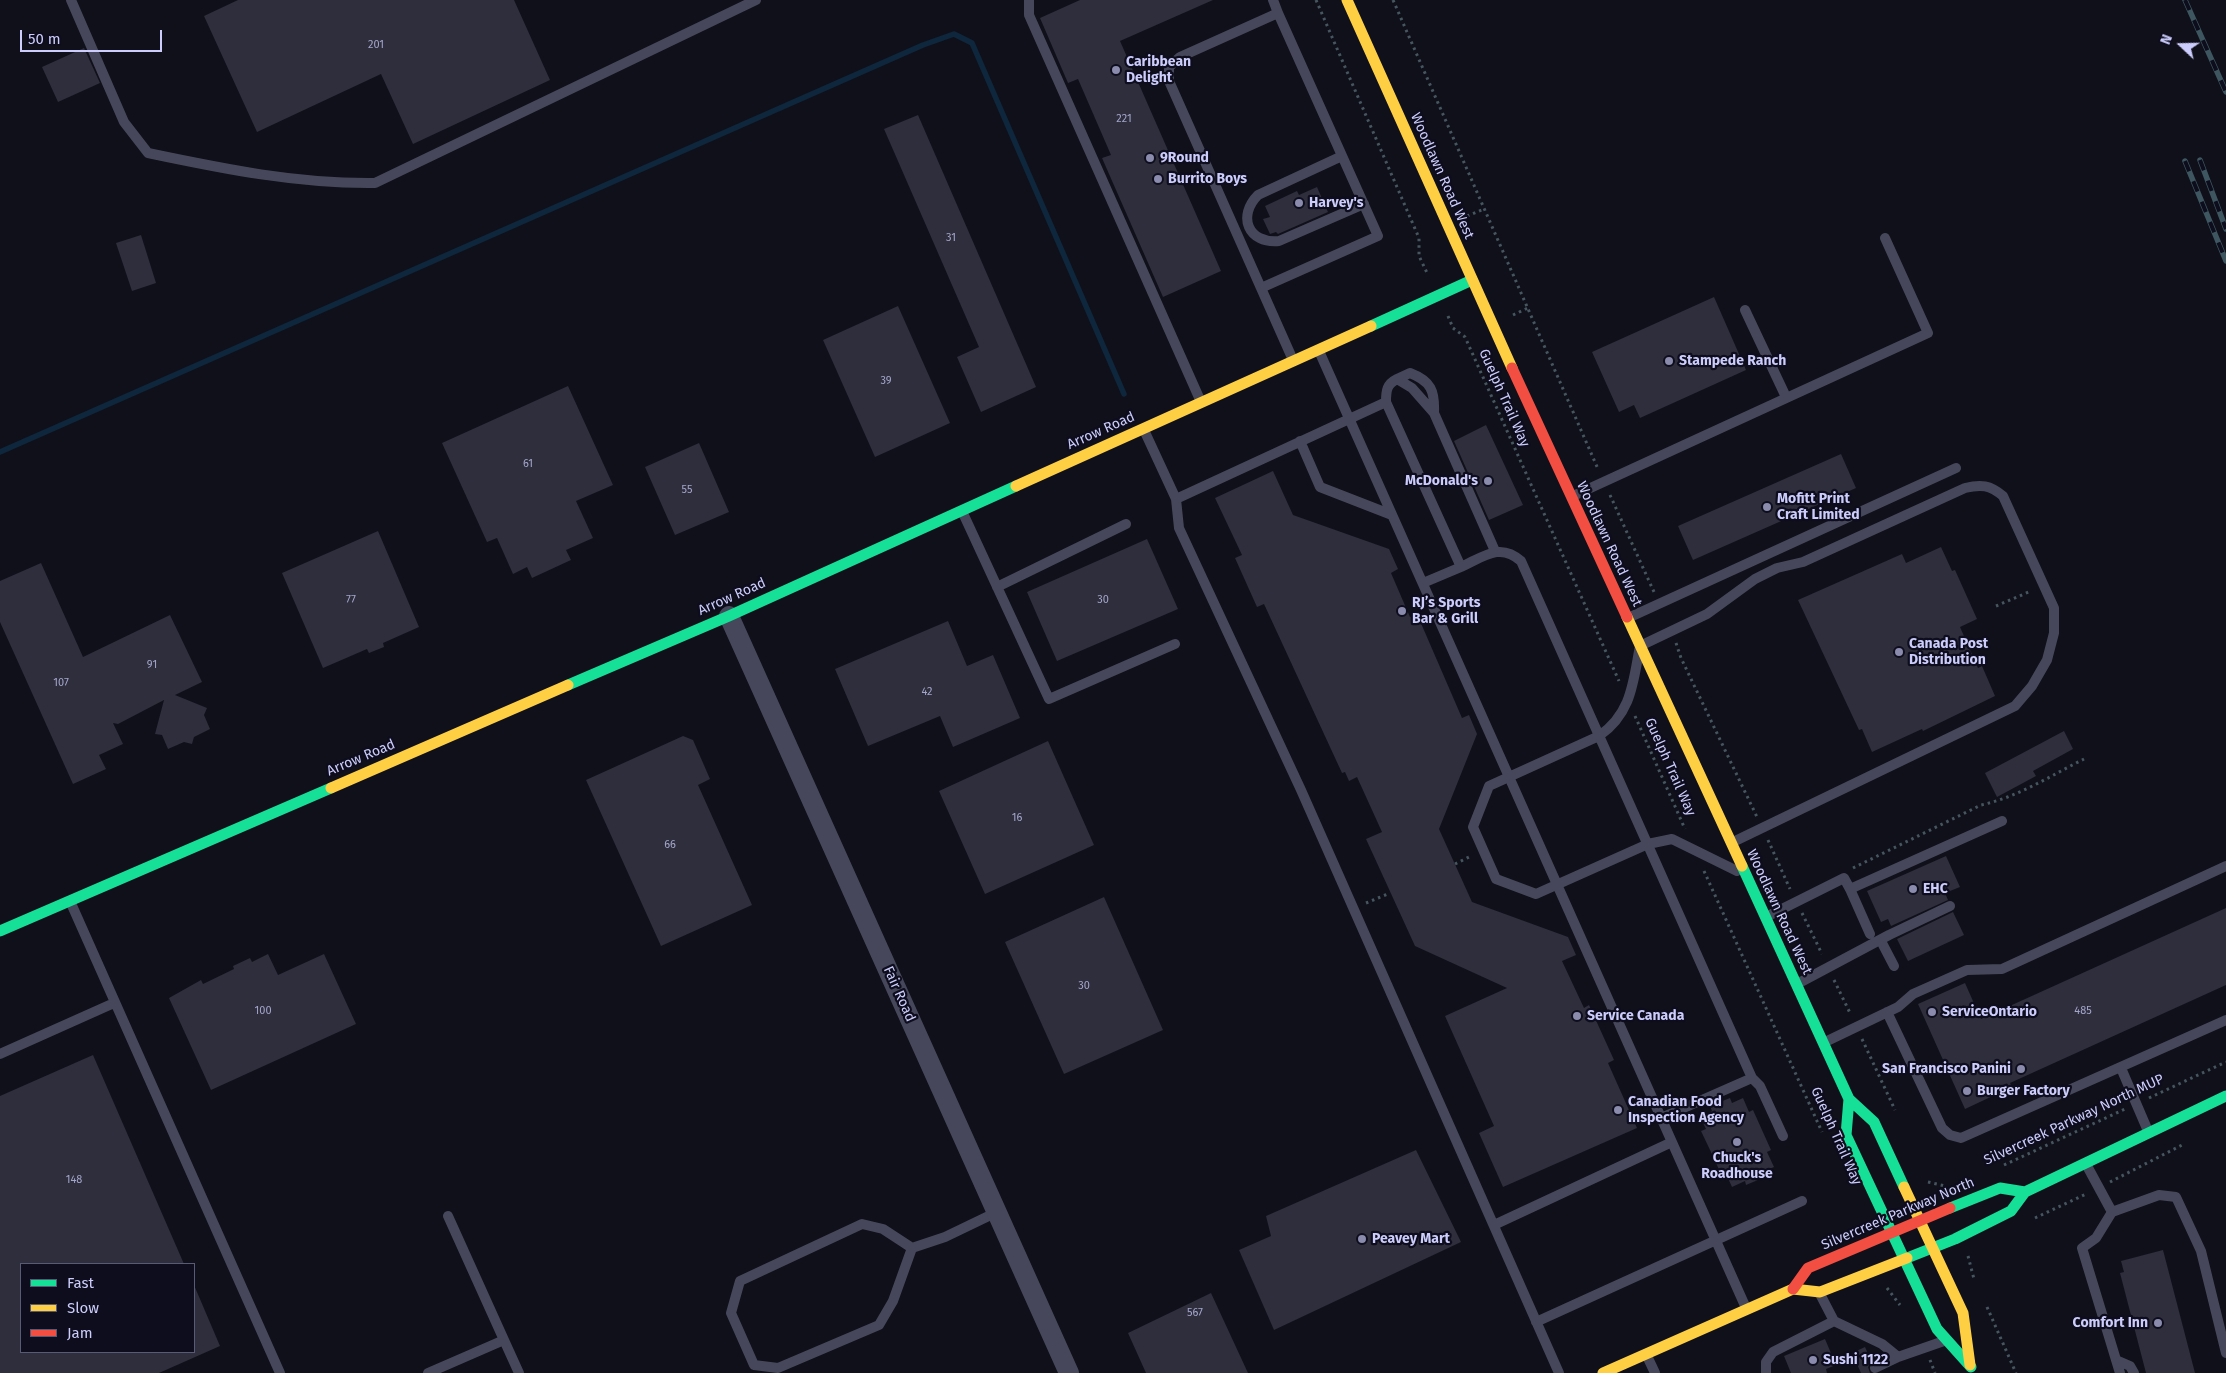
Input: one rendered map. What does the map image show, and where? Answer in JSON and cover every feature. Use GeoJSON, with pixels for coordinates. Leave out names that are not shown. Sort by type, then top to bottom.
{"type":"FeatureCollection","features":[{"type":"Feature","properties":{"kind":"main road","name":"Woodlawn Road West"},"geometry":{"type":"LineString","coordinates":[[1347,0],[1472,280],[1849,1099],[1874,1122],[1933,1247],[1963,1313],[1972,1369]]}},
{"type":"Feature","properties":{"kind":"main road","name":"Arrow Road"},"geometry":{"type":"LineString","coordinates":[[0,931],[69,899],[728,616],[1472,280]]}},
{"type":"Feature","properties":{"kind":"main road","name":"Silvercreek Parkway North"},"geometry":{"type":"LineString","coordinates":[[1792,1289],[1820,1292],[1955,1239],[2011,1211],[2025,1192],[2226,1096]]}},
{"type":"Feature","properties":{"kind":"main road","name":"Woodlawn Road West"},"geometry":{"type":"LineString","coordinates":[[1849,1099],[1846,1135],[1937,1329],[1972,1369]]}},
{"type":"Feature","properties":{"kind":"main road","name":"Silvercreek Parkway North"},"geometry":{"type":"LineString","coordinates":[[1603,1373],[1792,1289],[1808,1268],[2000,1188],[2025,1192]]}},
{"type":"Feature","properties":{"kind":"street","name":"Fair Road"},"geometry":{"type":"LineString","coordinates":[[728,616],[1069,1373]]}},
{"type":"Feature","properties":{"kind":"lane"},"geometry":{"type":"LineString","coordinates":[[71,0],[124,122],[148,153],[227,170],[330,184],[375,182],[756,0]]}},
{"type":"Feature","properties":{"kind":"lane"},"geometry":{"type":"LineString","coordinates":[[1029,0],[1029,15],[1201,402]]}},
{"type":"Feature","properties":{"kind":"lane"},"geometry":{"type":"LineString","coordinates":[[1261,288],[1378,236],[1273,0]]}},
{"type":"Feature","properties":{"kind":"lane"},"geometry":{"type":"LineString","coordinates":[[1278,13],[1180,57],[1169,67],[1168,81],[1293,360]]}},
{"type":"Feature","properties":{"kind":"lane"},"geometry":{"type":"LineString","coordinates":[[1342,156],[1258,195],[1250,203],[1247,216],[1248,226],[1256,237],[1266,242],[1279,241],[1364,204]]}},
{"type":"Feature","properties":{"kind":"lane"},"geometry":{"type":"LineString","coordinates":[[1571,496],[1928,333],[1885,238]]}},
{"type":"Feature","properties":{"kind":"lane"},"geometry":{"type":"LineString","coordinates":[[1745,310],[1786,397]]}},
{"type":"Feature","properties":{"kind":"lane"},"geometry":{"type":"LineString","coordinates":[[1318,349],[1746,1309]]}},
{"type":"Feature","properties":{"kind":"lane"},"geometry":{"type":"LineString","coordinates":[[1434,413],[1435,395],[1430,384],[1423,378],[1410,373],[1390,383],[1386,390],[1386,402],[1461,567]]}},
{"type":"Feature","properties":{"kind":"lane"},"geometry":{"type":"LineString","coordinates":[[1398,379],[1412,388],[1434,413],[1495,551]]}},
{"type":"Feature","properties":{"kind":"lane"},"geometry":{"type":"LineString","coordinates":[[1176,499],[1386,402]]}},
{"type":"Feature","properties":{"kind":"lane"},"geometry":{"type":"LineString","coordinates":[[1143,428],[1176,499],[1176,514],[1183,536],[1301,790],[1559,1373]]}},
{"type":"Feature","properties":{"kind":"lane"},"geometry":{"type":"LineString","coordinates":[[1300,441],[1320,487],[1392,515]]}},
{"type":"Feature","properties":{"kind":"lane"},"geometry":{"type":"LineString","coordinates":[[1627,619],[1956,468]]}},
{"type":"Feature","properties":{"kind":"lane"},"geometry":{"type":"LineString","coordinates":[[1731,844],[2015,706],[2032,686],[2047,660],[2054,633],[2054,608],[2003,496],[1995,489],[1978,485],[1966,488],[1803,562],[1777,568],[1754,579],[1707,614],[1640,646],[1629,702],[1612,727],[1600,736],[1489,786],[1473,827],[1496,879],[1536,894],[1648,844],[1672,839],[1745,875]]}},
{"type":"Feature","properties":{"kind":"lane"},"geometry":{"type":"LineString","coordinates":[[962,510],[1049,699],[1175,644]]}},
{"type":"Feature","properties":{"kind":"lane"},"geometry":{"type":"LineString","coordinates":[[997,587],[1126,524]]}},
{"type":"Feature","properties":{"kind":"lane"},"geometry":{"type":"LineString","coordinates":[[1423,583],[1495,551],[1506,551],[1521,561],[1752,1078],[1760,1086],[1783,1136]]}},
{"type":"Feature","properties":{"kind":"lane"},"geometry":{"type":"LineString","coordinates":[[1850,889],[2002,821]]}},
{"type":"Feature","properties":{"kind":"lane"},"geometry":{"type":"LineString","coordinates":[[1823,1042],[1898,1007],[1913,994],[1967,970],[2002,968],[2226,866]]}},
{"type":"Feature","properties":{"kind":"lane"},"geometry":{"type":"LineString","coordinates":[[1765,918],[1844,878],[1870,934]]}},
{"type":"Feature","properties":{"kind":"lane"},"geometry":{"type":"LineString","coordinates":[[69,899],[280,1373]]}},
{"type":"Feature","properties":{"kind":"lane"},"geometry":{"type":"LineString","coordinates":[[1796,984],[1829,969],[1950,906]]}},
{"type":"Feature","properties":{"kind":"lane"},"geometry":{"type":"LineString","coordinates":[[1881,941],[1894,966]]}},
{"type":"Feature","properties":{"kind":"lane"},"geometry":{"type":"LineString","coordinates":[[0,1054],[114,1003]]}},
{"type":"Feature","properties":{"kind":"lane"},"geometry":{"type":"LineString","coordinates":[[1887,1012],[1938,1120],[1950,1135],[1961,1138],[1972,1135],[2226,1020]]}},
{"type":"Feature","properties":{"kind":"lane"},"geometry":{"type":"LineString","coordinates":[[2121,1068],[2149,1132]]}},
{"type":"Feature","properties":{"kind":"lane"},"geometry":{"type":"LineString","coordinates":[[1661,1118],[1752,1078]]}},
{"type":"Feature","properties":{"kind":"lane"},"geometry":{"type":"LineString","coordinates":[[1494,1225],[1672,1142]]}},
{"type":"Feature","properties":{"kind":"lane"},"geometry":{"type":"LineString","coordinates":[[2085,1163],[2112,1212]]}},
{"type":"Feature","properties":{"kind":"lane"},"geometry":{"type":"LineString","coordinates":[[2120,1373],[2082,1248],[2096,1238],[2112,1212],[2159,1195],[2176,1197],[2201,1251],[2226,1353]]}},
{"type":"Feature","properties":{"kind":"lane"},"geometry":{"type":"LineString","coordinates":[[1536,1322],[1802,1201]]}},
{"type":"Feature","properties":{"kind":"lane"},"geometry":{"type":"LineString","coordinates":[[912,1248],[945,1237],[997,1212]]}},
{"type":"Feature","properties":{"kind":"lane"},"geometry":{"type":"LineString","coordinates":[[448,1216],[519,1373]]}},
{"type":"Feature","properties":{"kind":"lane"},"geometry":{"type":"LineString","coordinates":[[862,1224],[883,1229],[912,1248],[893,1301],[879,1325],[778,1368],[754,1365],[731,1313],[740,1281],[862,1224]]}},
{"type":"Feature","properties":{"kind":"lane"},"geometry":{"type":"LineString","coordinates":[[1820,1292],[1834,1321],[1882,1344],[1898,1357]]}},
{"type":"Feature","properties":{"kind":"lane"},"geometry":{"type":"LineString","coordinates":[[1766,1373],[1766,1362],[1773,1352],[1834,1321]]}},
{"type":"Feature","properties":{"kind":"lane"},"geometry":{"type":"LineString","coordinates":[[428,1373],[504,1340]]}},
{"type":"Feature","properties":{"kind":"lane"},"geometry":{"type":"LineString","coordinates":[[1875,1368],[1898,1357],[1947,1340]]}},
{"type":"Feature","properties":{"kind":"lane"},"geometry":{"type":"LineString","coordinates":[[1646,1353],[1655,1373]]}},
{"type":"Feature","properties":{"kind":"lane"},"geometry":{"type":"LineString","coordinates":[[2116,1360],[2130,1366],[2134,1373]]}},
{"type":"Feature","properties":{"kind":"path"},"geometry":{"type":"LineString","coordinates":[[1316,0],[1419,238],[1419,256]]}},
{"type":"Feature","properties":{"kind":"path"},"geometry":{"type":"LineString","coordinates":[[1393,0],[1603,481],[1660,604]]}},
{"type":"Feature","properties":{"kind":"path","name":"Guelph Trail Way"},"geometry":{"type":"LineString","coordinates":[[1454,328],[1464,337],[1823,1134]]}},
{"type":"Feature","properties":{"kind":"path"},"geometry":{"type":"LineString","coordinates":[[1996,606],[2043,586]]}},
{"type":"Feature","properties":{"kind":"path"},"geometry":{"type":"LineString","coordinates":[[1672,632],[1681,658],[1796,902],[1857,1026],[1897,1114]]}},
{"type":"Feature","properties":{"kind":"path"},"geometry":{"type":"LineString","coordinates":[[1844,878],[1855,867],[1981,805],[1998,801],[2028,789],[2084,759]]}},
{"type":"Feature","properties":{"kind":"path"},"geometry":{"type":"LineString","coordinates":[[1354,909],[1390,893]]}},
{"type":"Feature","properties":{"kind":"path","name":"Silvercreek Parkway North MUP"},"geometry":{"type":"LineString","coordinates":[[2002,1166],[2226,1062]]}},
{"type":"Feature","properties":{"kind":"path"},"geometry":{"type":"LineString","coordinates":[[1925,1174],[1941,1213]]}},
{"type":"Feature","properties":{"kind":"path"},"geometry":{"type":"LineString","coordinates":[[1928,1182],[1951,1187]]}},
{"type":"Feature","properties":{"kind":"path"},"geometry":{"type":"LineString","coordinates":[[1955,1239],[1970,1259],[1978,1287]]}},
{"type":"Feature","properties":{"kind":"path"},"geometry":{"type":"LineString","coordinates":[[1985,1304],[2016,1373]]}},
{"type":"Feature","properties":{"kind":"building"},"geometry":{"type":"Polygon","coordinates":[[[238,0],[514,0],[550,80],[413,144],[381,74],[257,132],[204,16],[238,0]]]}},
{"type":"Feature","properties":{"kind":"building"},"geometry":{"type":"Polygon","coordinates":[[[1080,0],[1213,0],[1120,41],[1221,271],[1163,297],[1102,158],[1111,155],[1078,79],[1068,83],[1040,18],[1080,0]]]}},
{"type":"Feature","properties":{"kind":"building"},"geometry":{"type":"Polygon","coordinates":[[[84,48],[100,83],[58,102],[42,67],[84,48]]]}},
{"type":"Feature","properties":{"kind":"building"},"geometry":{"type":"Polygon","coordinates":[[[918,115],[1036,387],[981,412],[957,357],[979,347],[884,129],[918,115]]]}},
{"type":"Feature","properties":{"kind":"building"},"geometry":{"type":"Polygon","coordinates":[[[1317,187],[1328,212],[1278,234],[1276,232],[1270,234],[1263,219],[1270,217],[1265,206],[1297,191],[1299,195],[1317,187]]]}},
{"type":"Feature","properties":{"kind":"building"},"geometry":{"type":"Polygon","coordinates":[[[141,235],[156,283],[132,291],[116,243],[141,235]]]}},
{"type":"Feature","properties":{"kind":"building","name":"Stampede Ranch"},"geometry":{"type":"Polygon","coordinates":[[[1714,297],[1746,370],[1640,418],[1634,405],[1619,412],[1592,352],[1714,297]]]}},
{"type":"Feature","properties":{"kind":"building"},"geometry":{"type":"Polygon","coordinates":[[[898,306],[950,423],[875,457],[823,340],[898,306]]]}},
{"type":"Feature","properties":{"kind":"building"},"geometry":{"type":"Polygon","coordinates":[[[568,386],[613,485],[576,501],[593,538],[566,550],[571,560],[532,578],[527,567],[513,574],[497,538],[487,542],[442,443],[568,386]]]}},
{"type":"Feature","properties":{"kind":"building"},"geometry":{"type":"Polygon","coordinates":[[[1486,425],[1523,505],[1489,520],[1454,441],[1486,425]]]}},
{"type":"Feature","properties":{"kind":"building"},"geometry":{"type":"Polygon","coordinates":[[[699,443],[729,512],[675,535],[645,467],[699,443]]]}},
{"type":"Feature","properties":{"kind":"building","name":"Mofitt Print Craft Limited"},"geometry":{"type":"Polygon","coordinates":[[[1841,454],[1856,488],[1693,560],[1678,526],[1841,454]]]}},
{"type":"Feature","properties":{"kind":"building"},"geometry":{"type":"Polygon","coordinates":[[[1273,471],[1293,515],[1389,549],[1398,569],[1391,573],[1410,617],[1417,614],[1462,718],[1469,715],[1477,734],[1439,829],[1472,902],[1568,937],[1576,955],[1562,961],[1584,1008],[1589,1005],[1614,1060],[1608,1063],[1637,1128],[1503,1187],[1479,1133],[1494,1126],[1445,1016],[1507,988],[1415,946],[1366,839],[1382,832],[1357,777],[1349,781],[1345,772],[1342,773],[1264,604],[1257,607],[1235,558],[1242,555],[1215,498],[1273,471]]]}},
{"type":"Feature","properties":{"kind":"building"},"geometry":{"type":"Polygon","coordinates":[[[378,531],[419,627],[383,643],[384,647],[369,653],[367,649],[323,668],[282,573],[378,531]]]}},
{"type":"Feature","properties":{"kind":"building"},"geometry":{"type":"Polygon","coordinates":[[[1147,539],[1178,609],[1057,661],[1027,592],[1147,539]]]}},
{"type":"Feature","properties":{"kind":"building","name":"Canada Post Distribution"},"geometry":{"type":"Polygon","coordinates":[[[1941,547],[1952,571],[1955,570],[1977,619],[1960,627],[1978,668],[1982,666],[1995,696],[1923,731],[1922,729],[1872,752],[1862,729],[1859,730],[1798,600],[1902,554],[1906,563],[1941,547]]]}},
{"type":"Feature","properties":{"kind":"building"},"geometry":{"type":"Polygon","coordinates":[[[41,563],[83,657],[170,615],[202,682],[175,695],[207,708],[204,715],[210,729],[194,737],[192,744],[184,742],[168,749],[162,735],[155,734],[164,700],[118,724],[113,723],[123,744],[99,755],[106,769],[73,784],[0,622],[0,581],[41,563]]]}},
{"type":"Feature","properties":{"kind":"building"},"geometry":{"type":"Polygon","coordinates":[[[948,621],[967,666],[993,655],[1020,718],[953,747],[940,716],[868,746],[835,669],[948,621]]]}},
{"type":"Feature","properties":{"kind":"building"},"geometry":{"type":"Polygon","coordinates":[[[2064,731],[2073,749],[2033,771],[2036,776],[1997,797],[1985,773],[2064,731]]]}},
{"type":"Feature","properties":{"kind":"building"},"geometry":{"type":"Polygon","coordinates":[[[683,736],[693,740],[710,779],[698,785],[752,905],[661,946],[586,780],[683,736]]]}},
{"type":"Feature","properties":{"kind":"building"},"geometry":{"type":"Polygon","coordinates":[[[1048,741],[1094,845],[985,894],[939,791],[1048,741]]]}},
{"type":"Feature","properties":{"kind":"building","name":"EHC"},"geometry":{"type":"Polygon","coordinates":[[[1946,856],[1960,887],[1945,893],[1948,900],[1891,926],[1888,919],[1881,922],[1867,891],[1946,856]]]}},
{"type":"Feature","properties":{"kind":"building"},"geometry":{"type":"Polygon","coordinates":[[[1104,897],[1163,1030],[1064,1074],[1005,942],[1104,897]]]}},
{"type":"Feature","properties":{"kind":"building"},"geometry":{"type":"Polygon","coordinates":[[[2226,908],[2226,985],[2010,1083],[2012,1087],[1965,1109],[1918,1004],[1965,983],[1981,1019],[2226,908]]]}},
{"type":"Feature","properties":{"kind":"building"},"geometry":{"type":"Polygon","coordinates":[[[1953,912],[1964,935],[1908,961],[1897,939],[1953,912]]]}},
{"type":"Feature","properties":{"kind":"building"},"geometry":{"type":"Polygon","coordinates":[[[268,954],[278,975],[324,954],[356,1024],[211,1090],[169,998],[201,980],[203,984],[234,969],[233,966],[250,958],[252,962],[268,954]]]}},
{"type":"Feature","properties":{"kind":"building"},"geometry":{"type":"Polygon","coordinates":[[[93,1055],[184,1263],[20,1263],[20,1353],[195,1353],[195,1287],[220,1346],[159,1373],[0,1373],[0,1096],[93,1055]]]}},
{"type":"Feature","properties":{"kind":"building","name":"Chuck's Roadhouse"},"geometry":{"type":"Polygon","coordinates":[[[1730,1098],[1732,1103],[1743,1098],[1749,1112],[1753,1110],[1771,1150],[1767,1152],[1774,1167],[1763,1172],[1765,1177],[1746,1185],[1745,1181],[1732,1187],[1726,1174],[1722,1176],[1701,1131],[1706,1129],[1700,1117],[1712,1111],[1710,1106],[1730,1098]]]}},
{"type":"Feature","properties":{"kind":"building","name":"Peavey Mart"},"geometry":{"type":"Polygon","coordinates":[[[1416,1150],[1461,1242],[1274,1330],[1239,1250],[1271,1236],[1266,1216],[1416,1150]]]}},
{"type":"Feature","properties":{"kind":"building","name":"Comfort Inn"},"geometry":{"type":"Polygon","coordinates":[[[2163,1250],[2195,1373],[2146,1373],[2120,1273],[2124,1272],[2121,1261],[2163,1250]]]}},
{"type":"Feature","properties":{"kind":"building"},"geometry":{"type":"Polygon","coordinates":[[[1211,1293],[1248,1373],[1146,1373],[1128,1333],[1211,1293]]]}},
{"type":"Feature","properties":{"kind":"building"},"geometry":{"type":"Polygon","coordinates":[[[1825,1339],[1836,1365],[1826,1369],[1827,1373],[1791,1373],[1784,1356],[1825,1339]]]}},
{"type":"Feature","properties":{"kind":"building"},"geometry":{"type":"Polygon","coordinates":[[[1865,1347],[1872,1362],[1868,1367],[1870,1373],[1861,1373],[1852,1353],[1865,1347]]]}},
{"type":"Feature","properties":{"kind":"waterway"},"geometry":{"type":"LineString","coordinates":[[0,452],[923,45],[954,34],[972,43],[1124,394]]}},
{"type":"Feature","properties":{"kind":"railway"},"geometry":{"type":"LineString","coordinates":[[2185,0],[2226,92]]}},
{"type":"Feature","properties":{"kind":"railway"},"geometry":{"type":"LineString","coordinates":[[2200,160],[2226,229]]}},
{"type":"Feature","properties":{"kind":"railway"},"geometry":{"type":"LineString","coordinates":[[2185,161],[2226,261]]}},
{"type":"Feature","properties":{"kind":"traffic: fast"},"geometry":{"type":"LineString","coordinates":[[1371,326],[1472,280]]}},
{"type":"Feature","properties":{"kind":"traffic: fast"},"geometry":{"type":"LineString","coordinates":[[568,685],[729,616],[1016,486]]}},
{"type":"Feature","properties":{"kind":"traffic: fast"},"geometry":{"type":"LineString","coordinates":[[0,931],[331,788]]}},
{"type":"Feature","properties":{"kind":"traffic: fast"},"geometry":{"type":"LineString","coordinates":[[1742,866],[1849,1099],[1874,1122],[1904,1187]]}},
{"type":"Feature","properties":{"kind":"traffic: fast"},"geometry":{"type":"LineString","coordinates":[[1907,1258],[1955,1239],[2011,1211],[2025,1192],[2226,1096]]}},
{"type":"Feature","properties":{"kind":"traffic: fast"},"geometry":{"type":"LineString","coordinates":[[1849,1099],[1846,1135],[1937,1329],[1971,1367]]}},
{"type":"Feature","properties":{"kind":"traffic: fast"},"geometry":{"type":"LineString","coordinates":[[1950,1208],[2000,1188],[2025,1192]]}},
{"type":"Feature","properties":{"kind":"traffic: slow"},"geometry":{"type":"LineString","coordinates":[[1347,0],[1512,368]]}},
{"type":"Feature","properties":{"kind":"traffic: slow"},"geometry":{"type":"LineString","coordinates":[[1016,486],[1371,326]]}},
{"type":"Feature","properties":{"kind":"traffic: slow"},"geometry":{"type":"LineString","coordinates":[[1627,617],[1742,866]]}},
{"type":"Feature","properties":{"kind":"traffic: slow"},"geometry":{"type":"LineString","coordinates":[[331,788],[568,685]]}},
{"type":"Feature","properties":{"kind":"traffic: slow"},"geometry":{"type":"LineString","coordinates":[[1904,1187],[1963,1313],[1970,1365]]}},
{"type":"Feature","properties":{"kind":"traffic: slow"},"geometry":{"type":"LineString","coordinates":[[1603,1373],[1793,1289],[1820,1292],[1907,1258]]}},
{"type":"Feature","properties":{"kind":"traffic: jam"},"geometry":{"type":"LineString","coordinates":[[1512,368],[1627,617]]}},
{"type":"Feature","properties":{"kind":"traffic: jam"},"geometry":{"type":"LineString","coordinates":[[1793,1289],[1808,1268],[1950,1208]]}},
{"type":"Feature","properties":{"kind":"place","name":"Caribbean Delight"},"geometry":{"type":"Point","coordinates":[1116,70]}},
{"type":"Feature","properties":{"kind":"place","name":"9Round"},"geometry":{"type":"Point","coordinates":[1150,158]}},
{"type":"Feature","properties":{"kind":"place","name":"Burrito Boys"},"geometry":{"type":"Point","coordinates":[1158,179]}},
{"type":"Feature","properties":{"kind":"place","name":"Harvey's"},"geometry":{"type":"Point","coordinates":[1299,203]}},
{"type":"Feature","properties":{"kind":"place","name":"Stampede Ranch"},"geometry":{"type":"Point","coordinates":[1669,361]}},
{"type":"Feature","properties":{"kind":"place","name":"McDonald's"},"geometry":{"type":"Point","coordinates":[1488,481]}},
{"type":"Feature","properties":{"kind":"place","name":"Mofitt Print Craft Limited"},"geometry":{"type":"Point","coordinates":[1767,507]}},
{"type":"Feature","properties":{"kind":"place","name":"RJ’s Sports Bar & Grill"},"geometry":{"type":"Point","coordinates":[1402,611]}},
{"type":"Feature","properties":{"kind":"place","name":"Canada Post Distribution"},"geometry":{"type":"Point","coordinates":[1899,652]}},
{"type":"Feature","properties":{"kind":"place","name":"EHC"},"geometry":{"type":"Point","coordinates":[1913,889]}},
{"type":"Feature","properties":{"kind":"place","name":"ServiceOntario"},"geometry":{"type":"Point","coordinates":[1932,1012]}},
{"type":"Feature","properties":{"kind":"place","name":"Service Canada"},"geometry":{"type":"Point","coordinates":[1577,1016]}},
{"type":"Feature","properties":{"kind":"place","name":"San Francisco Panini"},"geometry":{"type":"Point","coordinates":[2021,1069]}},
{"type":"Feature","properties":{"kind":"place","name":"Burger Factory"},"geometry":{"type":"Point","coordinates":[1967,1091]}},
{"type":"Feature","properties":{"kind":"place","name":"Canadian Food Inspection Agency"},"geometry":{"type":"Point","coordinates":[1618,1110]}},
{"type":"Feature","properties":{"kind":"place","name":"Chuck's Roadhouse"},"geometry":{"type":"Point","coordinates":[1737,1142]}},
{"type":"Feature","properties":{"kind":"place","name":"Peavey Mart"},"geometry":{"type":"Point","coordinates":[1362,1239]}},
{"type":"Feature","properties":{"kind":"place","name":"Comfort Inn"},"geometry":{"type":"Point","coordinates":[2158,1323]}},
{"type":"Feature","properties":{"kind":"place","name":"Sushi 1122"},"geometry":{"type":"Point","coordinates":[1813,1360]}}]}
